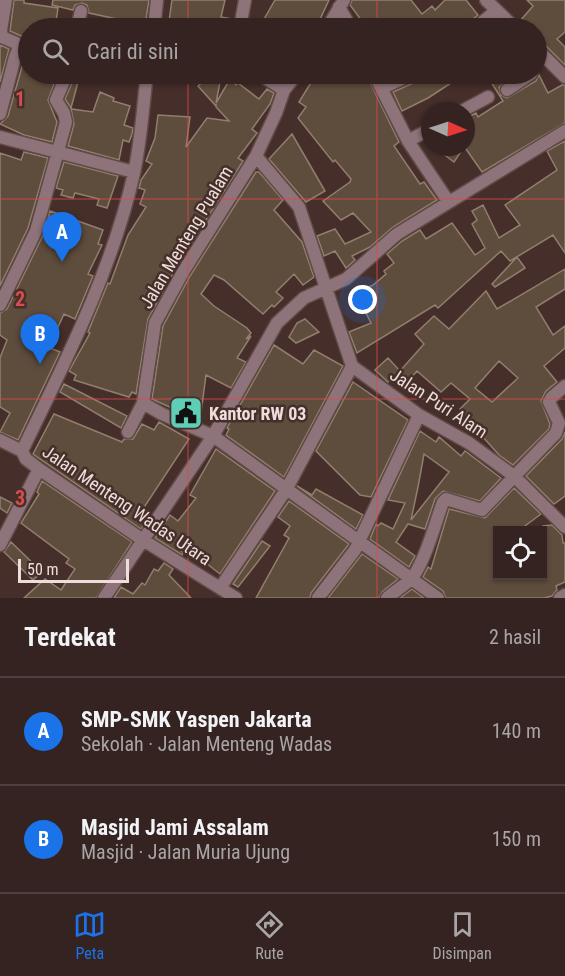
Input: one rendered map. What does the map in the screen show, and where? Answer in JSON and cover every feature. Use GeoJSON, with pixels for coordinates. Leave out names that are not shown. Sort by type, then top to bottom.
{"type":"FeatureCollection","features":[{"type":"Feature","properties":{"kind":"street"},"geometry":{"type":"LineString","coordinates":[[6,0],[1,34],[2,37],[18,44]]}},
{"type":"Feature","properties":{"kind":"street"},"geometry":{"type":"LineString","coordinates":[[155,18],[157,0]]}},
{"type":"Feature","properties":{"kind":"street"},"geometry":{"type":"LineString","coordinates":[[242,18],[245,0]]}},
{"type":"Feature","properties":{"kind":"street"},"geometry":{"type":"LineString","coordinates":[[486,0],[504,18]]}},
{"type":"Feature","properties":{"kind":"street"},"geometry":{"type":"LineString","coordinates":[[333,18],[341,3]]}},
{"type":"Feature","properties":{"kind":"street"},"geometry":{"type":"LineString","coordinates":[[341,3],[347,18]]}},
{"type":"Feature","properties":{"kind":"street"},"geometry":{"type":"LineString","coordinates":[[80,18],[81,11]]}},
{"type":"Feature","properties":{"kind":"street"},"geometry":{"type":"LineString","coordinates":[[487,18],[496,11]]}},
{"type":"Feature","properties":{"kind":"street"},"geometry":{"type":"LineString","coordinates":[[0,114],[15,57],[18,53]]}},
{"type":"Feature","properties":{"kind":"street"},"geometry":{"type":"LineString","coordinates":[[547,58],[565,77]]}},
{"type":"Feature","properties":{"kind":"street"},"geometry":{"type":"LineString","coordinates":[[0,305],[36,231],[66,117],[56,100],[63,84]]}},
{"type":"Feature","properties":{"kind":"street"},"geometry":{"type":"LineString","coordinates":[[22,451],[71,349],[106,266],[134,172],[146,84]]}},
{"type":"Feature","properties":{"kind":"street"},"geometry":{"type":"LineString","coordinates":[[275,84],[284,90]]}},
{"type":"Feature","properties":{"kind":"street","name":"Jalan Menteng Pualam"},"geometry":{"type":"LineString","coordinates":[[128,432],[143,403],[155,323],[183,272],[256,156],[284,90],[289,84]]}},
{"type":"Feature","properties":{"kind":"street"},"geometry":{"type":"LineString","coordinates":[[380,84],[408,141],[448,201]]}},
{"type":"Feature","properties":{"kind":"street"},"geometry":{"type":"LineString","coordinates":[[382,88],[391,84]]}},
{"type":"Feature","properties":{"kind":"street"},"geometry":{"type":"LineString","coordinates":[[507,90],[516,84]]}},
{"type":"Feature","properties":{"kind":"street"},"geometry":{"type":"LineString","coordinates":[[475,104],[488,97]]}},
{"type":"Feature","properties":{"kind":"street"},"geometry":{"type":"LineString","coordinates":[[104,598],[213,436],[277,323],[304,298],[346,279],[397,234],[565,131]]}},
{"type":"Feature","properties":{"kind":"street"},"geometry":{"type":"LineString","coordinates":[[408,141],[421,134]]}},
{"type":"Feature","properties":{"kind":"street"},"geometry":{"type":"LineString","coordinates":[[0,137],[134,172]]}},
{"type":"Feature","properties":{"kind":"street"},"geometry":{"type":"LineString","coordinates":[[220,588],[286,490],[352,366],[298,207],[256,156]]}},
{"type":"Feature","properties":{"kind":"street","name":"Jalan Puri Alam"},"geometry":{"type":"LineString","coordinates":[[352,366],[419,415],[469,443],[514,476],[565,527]]}},
{"type":"Feature","properties":{"kind":"street"},"geometry":{"type":"LineString","coordinates":[[387,598],[411,579],[426,549],[443,502],[450,499],[482,510],[558,430],[558,423],[549,402],[565,386]]}},
{"type":"Feature","properties":{"kind":"street"},"geometry":{"type":"LineString","coordinates":[[143,403],[162,414],[213,436],[438,598]]}},
{"type":"Feature","properties":{"kind":"street"},"geometry":{"type":"LineString","coordinates":[[318,598],[359,543],[419,415]]}},
{"type":"Feature","properties":{"kind":"street","name":"Jalan Menteng Wadas Utara"},"geometry":{"type":"LineString","coordinates":[[0,440],[22,451],[26,459],[39,469],[142,540],[236,598]]}},
{"type":"Feature","properties":{"kind":"street"},"geometry":{"type":"LineString","coordinates":[[0,545],[39,469]]}},
{"type":"Feature","properties":{"kind":"street"},"geometry":{"type":"LineString","coordinates":[[560,598],[565,595]]}},
{"type":"Feature","properties":{"kind":"building"},"geometry":{"type":"Polygon","coordinates":[[[14,0],[58,8],[56,18],[18,18],[18,35],[10,31],[14,0]]]}},
{"type":"Feature","properties":{"kind":"building"},"geometry":{"type":"Polygon","coordinates":[[[53,0],[149,0],[146,18],[112,18],[89,13],[87,5],[82,3],[75,5],[73,10],[52,5],[53,0]]]}},
{"type":"Feature","properties":{"kind":"building"},"geometry":{"type":"Polygon","coordinates":[[[172,0],[225,0],[221,17],[227,18],[169,18],[172,0]]]}},
{"type":"Feature","properties":{"kind":"building"},"geometry":{"type":"Polygon","coordinates":[[[275,0],[329,0],[321,18],[265,18],[275,0]]]}},
{"type":"Feature","properties":{"kind":"building"},"geometry":{"type":"Polygon","coordinates":[[[352,0],[411,0],[422,14],[432,6],[435,10],[445,0],[466,0],[478,15],[474,18],[360,18],[350,5],[352,0]]]}},
{"type":"Feature","properties":{"kind":"building"},"geometry":{"type":"Polygon","coordinates":[[[527,0],[565,0],[565,32],[557,39],[565,47],[565,65],[547,47],[547,18],[523,18],[533,6],[527,0]]]}},
{"type":"Feature","properties":{"kind":"building"},"geometry":{"type":"Polygon","coordinates":[[[0,45],[9,49],[0,82],[0,45]]]}},
{"type":"Feature","properties":{"kind":"building"},"geometry":{"type":"Polygon","coordinates":[[[18,81],[18,84],[54,84],[48,100],[57,122],[52,142],[24,135],[0,124],[8,116],[18,81]]]}},
{"type":"Feature","properties":{"kind":"building"},"geometry":{"type":"Polygon","coordinates":[[[72,84],[77,84],[71,108],[65,99],[72,84]]]}},
{"type":"Feature","properties":{"kind":"building"},"geometry":{"type":"Polygon","coordinates":[[[220,84],[216,103],[227,84],[239,84],[259,99],[267,89],[274,93],[270,104],[252,129],[257,133],[238,158],[243,161],[176,268],[148,319],[136,394],[132,392],[129,397],[74,380],[76,375],[69,371],[90,333],[88,332],[108,283],[110,284],[128,235],[146,207],[140,204],[145,190],[139,188],[141,180],[152,164],[146,161],[155,138],[158,115],[190,117],[186,147],[207,118],[229,121],[198,86],[220,84]]]}},
{"type":"Feature","properties":{"kind":"building"},"geometry":{"type":"Polygon","coordinates":[[[310,84],[371,84],[399,142],[394,146],[420,184],[424,182],[437,200],[393,227],[370,247],[352,256],[355,260],[346,268],[335,251],[324,256],[317,236],[335,229],[345,244],[371,232],[353,213],[341,220],[323,201],[351,179],[335,160],[333,162],[298,118],[306,107],[299,102],[310,84]]]}},
{"type":"Feature","properties":{"kind":"building"},"geometry":{"type":"Polygon","coordinates":[[[411,84],[450,84],[402,111],[393,92],[411,84]]]}},
{"type":"Feature","properties":{"kind":"building"},"geometry":{"type":"Polygon","coordinates":[[[492,84],[503,84],[499,87],[501,95],[507,98],[531,84],[544,84],[548,93],[565,85],[565,123],[482,172],[471,156],[475,156],[475,114],[478,117],[503,101],[492,84]]]}},
{"type":"Feature","properties":{"kind":"building"},"geometry":{"type":"Polygon","coordinates":[[[100,92],[114,98],[113,101],[130,106],[124,125],[133,128],[132,134],[129,142],[123,140],[119,160],[68,146],[74,124],[71,109],[93,112],[100,92]]]}},
{"type":"Feature","properties":{"kind":"building"},"geometry":{"type":"Polygon","coordinates":[[[292,134],[325,191],[306,202],[269,159],[292,134]]]}},
{"type":"Feature","properties":{"kind":"building"},"geometry":{"type":"Polygon","coordinates":[[[565,141],[565,253],[553,235],[510,261],[501,251],[438,308],[435,305],[357,353],[349,332],[371,323],[356,293],[373,285],[386,274],[384,271],[394,263],[387,254],[420,230],[426,239],[452,223],[475,255],[485,248],[472,224],[477,220],[472,211],[483,205],[499,238],[520,225],[505,205],[557,170],[547,151],[565,141]]]}},
{"type":"Feature","properties":{"kind":"building"},"geometry":{"type":"Polygon","coordinates":[[[24,152],[48,158],[28,228],[0,286],[0,153],[21,160],[24,152]]]}},
{"type":"Feature","properties":{"kind":"building"},"geometry":{"type":"Polygon","coordinates":[[[446,156],[458,156],[454,162],[446,156]]]}},
{"type":"Feature","properties":{"kind":"building"},"geometry":{"type":"Polygon","coordinates":[[[64,162],[118,176],[107,208],[97,205],[99,199],[75,193],[73,198],[61,195],[63,190],[56,188],[64,162]]]}},
{"type":"Feature","properties":{"kind":"building"},"geometry":{"type":"Polygon","coordinates":[[[256,172],[259,172],[283,200],[274,210],[302,242],[314,277],[303,285],[294,274],[276,292],[283,298],[263,314],[224,280],[214,275],[201,294],[214,306],[247,328],[251,333],[246,339],[251,336],[237,358],[246,362],[231,388],[206,375],[200,421],[152,399],[163,326],[190,276],[256,172]]]}},
{"type":"Feature","properties":{"kind":"building"},"geometry":{"type":"Polygon","coordinates":[[[50,211],[103,230],[98,244],[102,245],[88,274],[93,276],[75,319],[64,314],[54,336],[50,348],[60,352],[18,440],[0,432],[10,413],[0,407],[0,358],[7,340],[0,335],[0,313],[7,309],[43,235],[50,211]]]}},
{"type":"Feature","properties":{"kind":"building"},"geometry":{"type":"Polygon","coordinates":[[[517,257],[525,268],[495,287],[492,284],[517,257]]]}},
{"type":"Feature","properties":{"kind":"building"},"geometry":{"type":"Polygon","coordinates":[[[565,269],[565,289],[536,307],[553,335],[565,326],[565,348],[544,366],[557,382],[546,391],[541,401],[550,424],[549,429],[513,465],[499,455],[483,437],[485,435],[460,409],[470,399],[451,383],[441,392],[417,371],[409,380],[400,371],[424,344],[415,334],[434,316],[449,329],[486,291],[497,309],[565,269]],[[499,361],[475,388],[492,402],[518,378],[499,361]]]}},
{"type":"Feature","properties":{"kind":"building"},"geometry":{"type":"Polygon","coordinates":[[[305,319],[319,332],[296,343],[289,337],[297,323],[305,319]]]}},
{"type":"Feature","properties":{"kind":"building"},"geometry":{"type":"Polygon","coordinates":[[[274,345],[303,364],[314,350],[343,366],[284,477],[226,435],[229,429],[227,428],[274,345]]]}},
{"type":"Feature","properties":{"kind":"building"},"geometry":{"type":"Polygon","coordinates":[[[388,358],[400,371],[388,382],[375,370],[388,358]]]}},
{"type":"Feature","properties":{"kind":"building"},"geometry":{"type":"Polygon","coordinates":[[[353,382],[408,420],[371,497],[360,495],[316,451],[353,382]]]}},
{"type":"Feature","properties":{"kind":"building"},"geometry":{"type":"Polygon","coordinates":[[[64,384],[127,416],[121,428],[60,392],[64,384]]]}},
{"type":"Feature","properties":{"kind":"building"},"geometry":{"type":"Polygon","coordinates":[[[54,414],[122,442],[124,439],[133,439],[142,424],[154,430],[159,422],[189,439],[141,512],[149,517],[141,529],[33,454],[54,414]]]}},
{"type":"Feature","properties":{"kind":"building"},"geometry":{"type":"Polygon","coordinates":[[[420,431],[436,442],[439,437],[461,456],[465,451],[501,478],[480,501],[443,491],[435,499],[425,529],[408,524],[396,542],[415,556],[409,567],[370,539],[376,524],[378,526],[381,523],[393,529],[405,503],[388,500],[420,431]],[[424,454],[411,520],[449,472],[424,454]]]}},
{"type":"Feature","properties":{"kind":"building"},"geometry":{"type":"Polygon","coordinates":[[[565,432],[565,496],[554,504],[526,476],[562,439],[565,432]]]}},
{"type":"Feature","properties":{"kind":"building"},"geometry":{"type":"Polygon","coordinates":[[[216,449],[275,491],[220,574],[179,542],[177,545],[182,555],[155,538],[170,515],[178,521],[196,498],[190,495],[216,449]]]}},
{"type":"Feature","properties":{"kind":"building"},"geometry":{"type":"Polygon","coordinates":[[[42,481],[132,542],[96,598],[24,598],[45,579],[61,590],[75,569],[66,563],[69,559],[21,523],[39,494],[37,492],[42,481]]]}},
{"type":"Feature","properties":{"kind":"building"},"geometry":{"type":"Polygon","coordinates":[[[297,486],[312,495],[316,489],[363,515],[356,529],[297,486]]]}},
{"type":"Feature","properties":{"kind":"building"},"geometry":{"type":"Polygon","coordinates":[[[514,488],[541,514],[525,526],[493,526],[493,580],[547,580],[547,526],[543,526],[552,525],[562,535],[563,543],[565,543],[565,582],[556,586],[557,590],[552,596],[544,598],[446,598],[443,591],[423,577],[428,567],[431,569],[449,509],[485,518],[514,488]]]}},
{"type":"Feature","properties":{"kind":"building"},"geometry":{"type":"Polygon","coordinates":[[[0,497],[12,503],[7,513],[0,508],[0,497]]]}},
{"type":"Feature","properties":{"kind":"building"},"geometry":{"type":"Polygon","coordinates":[[[289,501],[349,544],[311,593],[310,598],[256,598],[289,538],[284,535],[290,526],[278,517],[289,501]]]}},
{"type":"Feature","properties":{"kind":"building"},"geometry":{"type":"Polygon","coordinates":[[[262,541],[270,546],[238,587],[233,584],[262,541]]]}},
{"type":"Feature","properties":{"kind":"building"},"geometry":{"type":"Polygon","coordinates":[[[11,542],[42,572],[33,580],[4,552],[11,542]]]}},
{"type":"Feature","properties":{"kind":"building"},"geometry":{"type":"Polygon","coordinates":[[[362,554],[398,579],[382,592],[379,598],[328,598],[362,554]]]}},
{"type":"Feature","properties":{"kind":"building"},"geometry":{"type":"Polygon","coordinates":[[[164,563],[173,569],[169,575],[191,598],[114,598],[121,587],[133,594],[142,583],[145,585],[154,569],[158,571],[164,563]]]}},
{"type":"Feature","properties":{"kind":"building"},"geometry":{"type":"Polygon","coordinates":[[[412,589],[424,598],[400,598],[412,589]]]}},
{"type":"Feature","properties":{"kind":"place","name":"SMP-SMK Yaspen Jakarta"},"geometry":{"type":"Point","coordinates":[62,262]}},
{"type":"Feature","properties":{"kind":"place","name":"Masjid Jami Assalam"},"geometry":{"type":"Point","coordinates":[40,364]}},
{"type":"Feature","properties":{"kind":"place","name":"Kantor RW 03"},"geometry":{"type":"Point","coordinates":[186,413]}}]}
